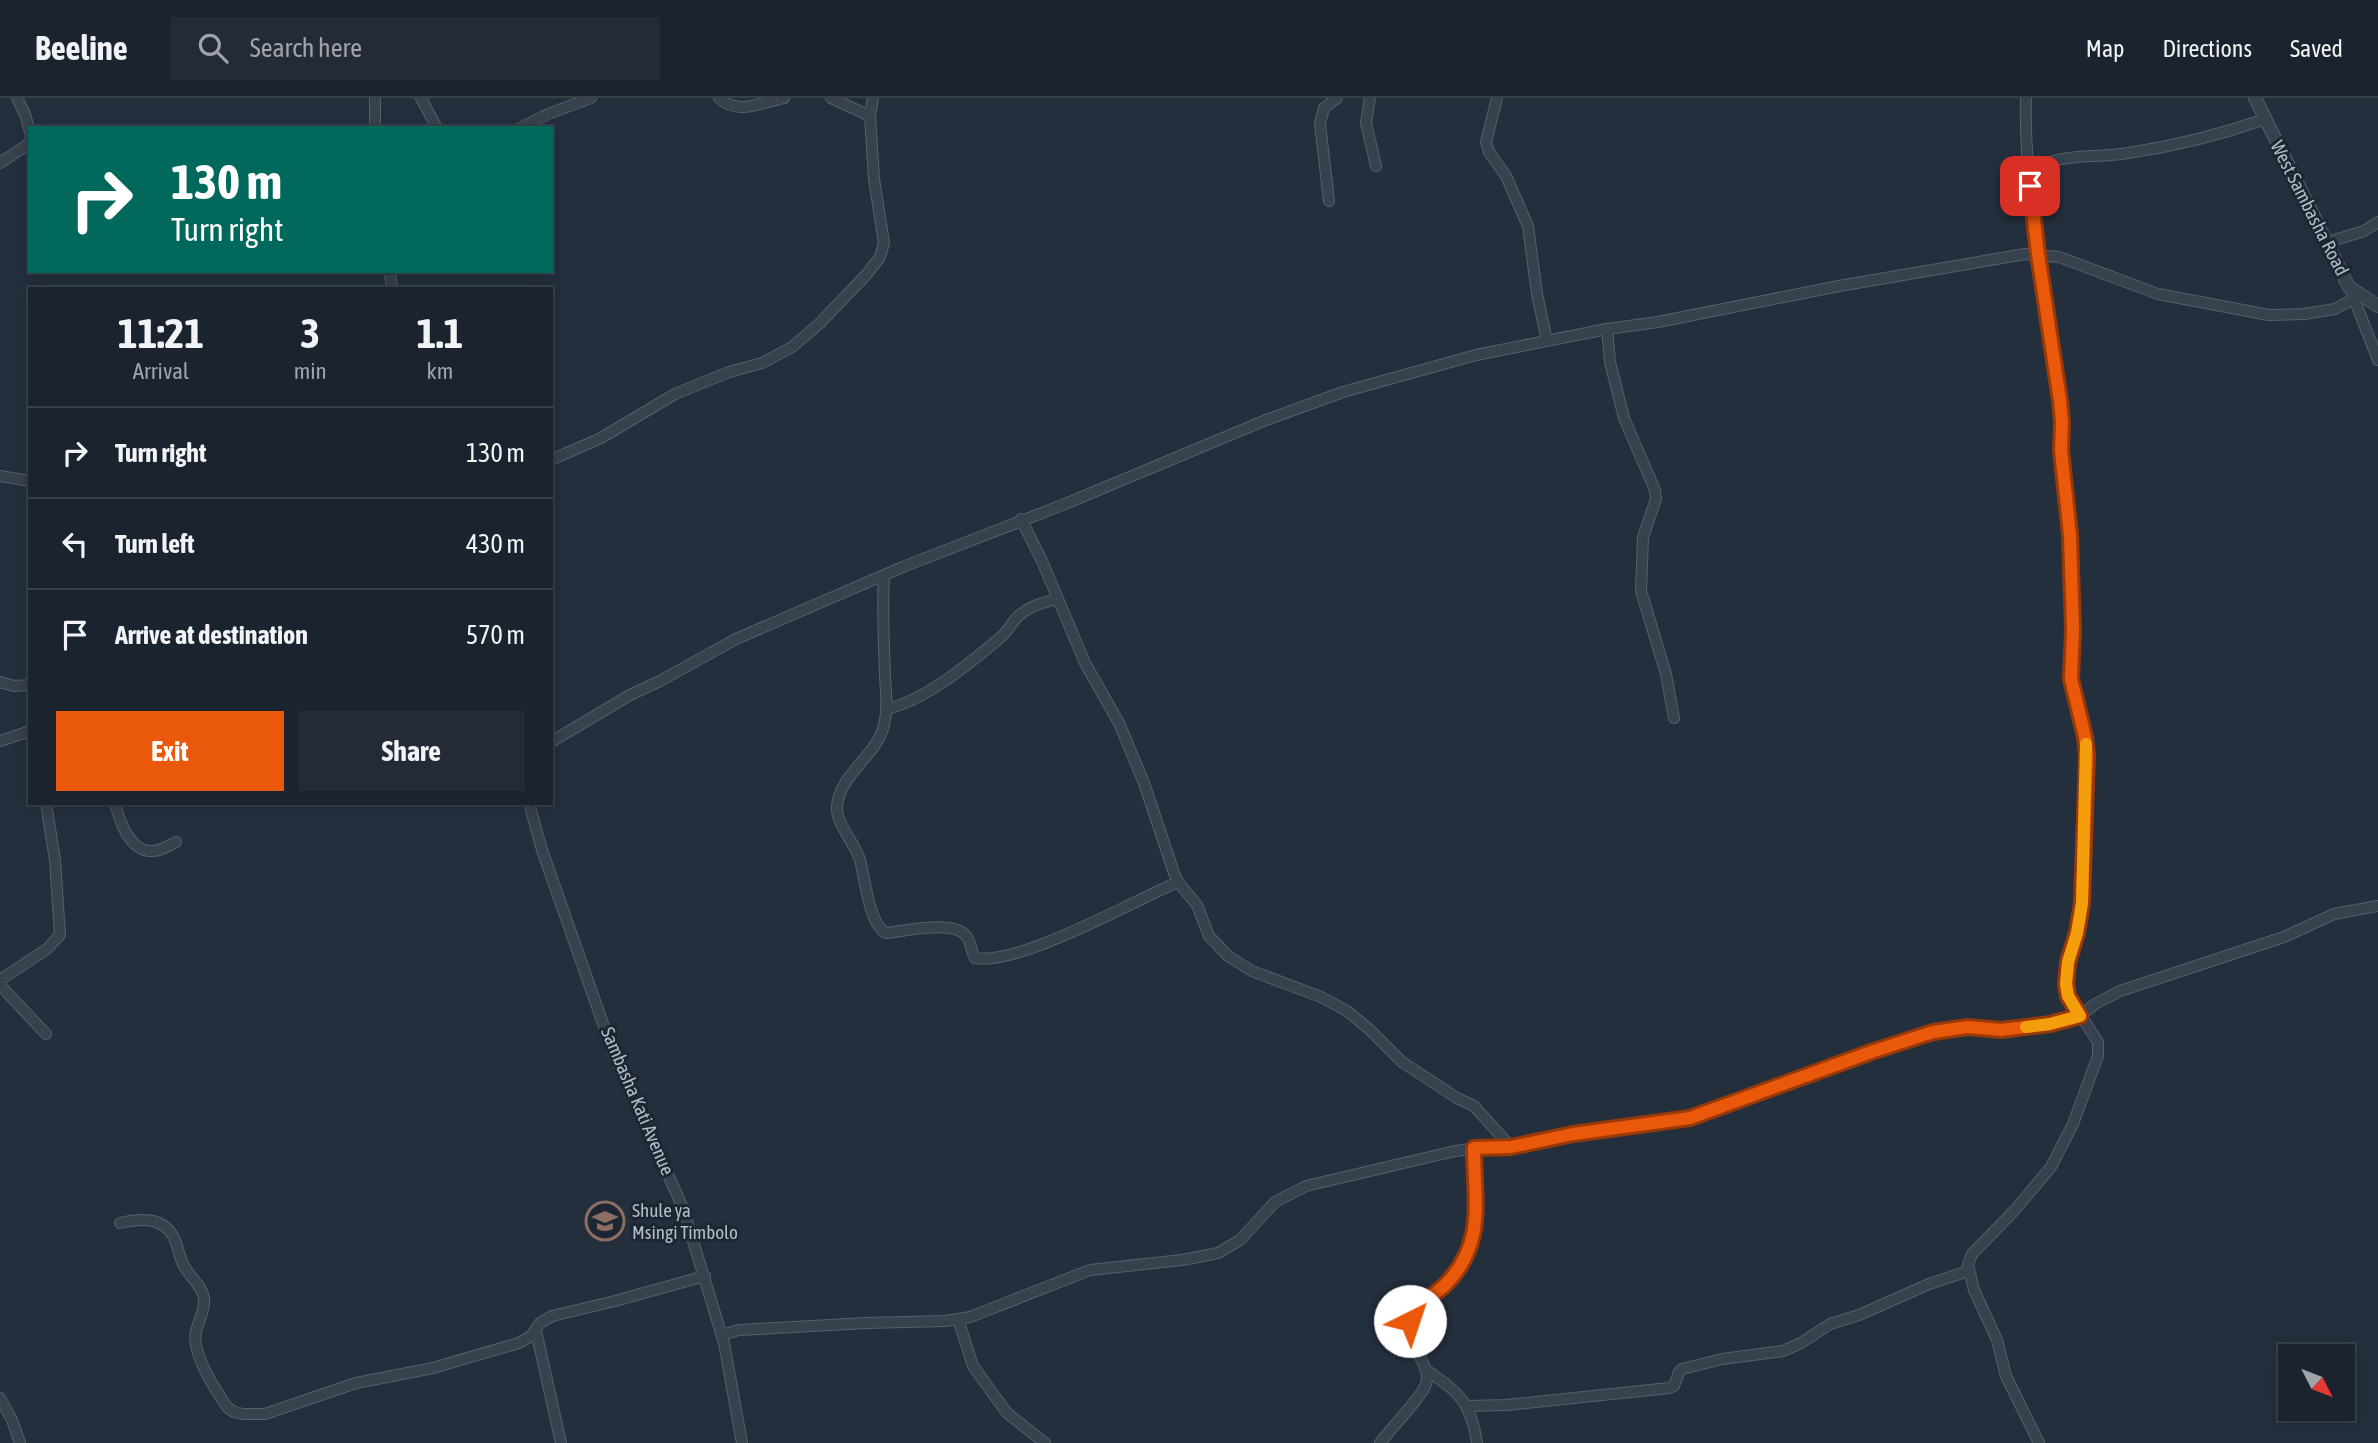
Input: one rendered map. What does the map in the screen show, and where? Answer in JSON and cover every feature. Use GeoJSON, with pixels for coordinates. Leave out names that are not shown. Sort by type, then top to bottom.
{"type":"FeatureCollection","features":[{"type":"Feature","properties":{"kind":"street"},"geometry":{"type":"LineString","coordinates":[[17,98],[28,126]]}},
{"type":"Feature","properties":{"kind":"street"},"geometry":{"type":"LineString","coordinates":[[375,98],[375,126]]}},
{"type":"Feature","properties":{"kind":"street"},"geometry":{"type":"LineString","coordinates":[[421,98],[436,126]]}},
{"type":"Feature","properties":{"kind":"street"},"geometry":{"type":"LineString","coordinates":[[524,126],[591,98]]}},
{"type":"Feature","properties":{"kind":"street"},"geometry":{"type":"LineString","coordinates":[[719,98],[728,105],[740,108],[784,98]]}},
{"type":"Feature","properties":{"kind":"street"},"geometry":{"type":"LineString","coordinates":[[831,98],[870,116]]}},
{"type":"Feature","properties":{"kind":"street"},"geometry":{"type":"LineString","coordinates":[[553,459],[601,438],[675,394],[729,372],[762,363],[792,347],[820,323],[866,275],[880,257],[884,237],[874,179],[870,116],[873,98]]}},
{"type":"Feature","properties":{"kind":"street"},"geometry":{"type":"LineString","coordinates":[[1329,201],[1320,124],[1324,108],[1337,98]]}},
{"type":"Feature","properties":{"kind":"street"},"geometry":{"type":"LineString","coordinates":[[1370,98],[1366,123],[1376,166]]}},
{"type":"Feature","properties":{"kind":"street"},"geometry":{"type":"LineString","coordinates":[[1497,98],[1486,142],[1489,152],[1506,176],[1528,226],[1547,341]]}},
{"type":"Feature","properties":{"kind":"street"},"geometry":{"type":"LineString","coordinates":[[2026,98],[2029,171],[2038,254],[2062,422],[2061,450],[2070,548],[2073,630],[2071,679],[2087,755],[2082,903],[2068,962],[2066,984],[2068,996],[2098,1042],[2098,1056],[2066,1139],[2039,1183],[1972,1254],[1968,1271],[1982,1310],[1997,1340],[2007,1376],[2039,1443]]}},
{"type":"Feature","properties":{"kind":"street","name":"West Sambasha Road"},"geometry":{"type":"LineString","coordinates":[[2255,98],[2349,287],[2378,306]]}},
{"type":"Feature","properties":{"kind":"street"},"geometry":{"type":"LineString","coordinates":[[2029,171],[2054,159],[2114,156],[2163,148],[2218,135],[2265,119]]}},
{"type":"Feature","properties":{"kind":"street"},"geometry":{"type":"LineString","coordinates":[[0,163],[28,143]]}},
{"type":"Feature","properties":{"kind":"street"},"geometry":{"type":"LineString","coordinates":[[2328,242],[2364,231],[2378,222]]}},
{"type":"Feature","properties":{"kind":"street"},"geometry":{"type":"LineString","coordinates":[[553,741],[630,695],[736,639],[884,576],[1266,420],[1343,392],[1476,355],[1607,328],[1669,320],[1996,258],[2038,254],[2071,261],[2158,293],[2269,316],[2335,309],[2348,302]]}},
{"type":"Feature","properties":{"kind":"street"},"geometry":{"type":"LineString","coordinates":[[2349,287],[2378,360]]}},
{"type":"Feature","properties":{"kind":"street"},"geometry":{"type":"LineString","coordinates":[[1607,328],[1610,362],[1624,418],[1655,490],[1656,499],[1643,537],[1641,591],[1666,674],[1674,718]]}},
{"type":"Feature","properties":{"kind":"street"},"geometry":{"type":"LineString","coordinates":[[0,476],[28,481]]}},
{"type":"Feature","properties":{"kind":"street"},"geometry":{"type":"LineString","coordinates":[[1021,519],[1042,561],[1085,663],[1119,723],[1144,783],[1178,883],[1196,905],[1209,936],[1228,956],[1252,971],[1321,997],[1347,1012],[1369,1029],[1402,1062],[1474,1106],[1511,1147]]}},
{"type":"Feature","properties":{"kind":"street"},"geometry":{"type":"LineString","coordinates":[[884,576],[884,728],[879,740],[843,788],[836,811],[859,858],[878,928],[883,932],[954,929],[966,936],[975,958],[988,959],[1049,941],[1178,883]]}},
{"type":"Feature","properties":{"kind":"street"},"geometry":{"type":"LineString","coordinates":[[886,709],[916,698],[957,671],[1000,637],[1022,613],[1036,605],[1057,600]]}},
{"type":"Feature","properties":{"kind":"street"},"geometry":{"type":"LineString","coordinates":[[0,682],[14,686],[28,685]]}},
{"type":"Feature","properties":{"kind":"street"},"geometry":{"type":"LineString","coordinates":[[0,741],[28,732]]}},
{"type":"Feature","properties":{"kind":"street"},"geometry":{"type":"LineString","coordinates":[[0,980],[47,948],[60,935],[55,860],[46,805]]}},
{"type":"Feature","properties":{"kind":"street"},"geometry":{"type":"LineString","coordinates":[[116,805],[121,824],[137,845],[146,851],[176,842]]}},
{"type":"Feature","properties":{"kind":"street","name":"Sambasha Kati Avenue"},"geometry":{"type":"LineString","coordinates":[[530,805],[542,850],[613,1052],[673,1183],[705,1276],[722,1335],[742,1443]]}},
{"type":"Feature","properties":{"kind":"street"},"geometry":{"type":"LineString","coordinates":[[722,1335],[738,1330],[958,1319],[1090,1270],[1182,1260],[1218,1253],[1240,1240],[1275,1202],[1296,1189],[1474,1148],[1511,1147],[1573,1134],[1690,1118],[1933,1032],[1968,1027],[2001,1030],[2050,1024],[2080,1016],[2095,1004],[2120,991],[2284,937],[2334,914],[2378,906]]}},
{"type":"Feature","properties":{"kind":"street"},"geometry":{"type":"LineString","coordinates":[[0,985],[46,1034]]}},
{"type":"Feature","properties":{"kind":"street"},"geometry":{"type":"LineString","coordinates":[[1380,1443],[1426,1383],[1425,1369],[1411,1338],[1410,1321],[1414,1308],[1439,1291],[1454,1276],[1474,1238],[1474,1148]]}},
{"type":"Feature","properties":{"kind":"street"},"geometry":{"type":"LineString","coordinates":[[120,1223],[139,1219],[158,1222],[173,1236],[184,1266],[200,1288],[204,1300],[195,1333],[199,1355],[227,1407],[234,1412],[252,1415],[274,1411],[356,1383],[433,1368],[519,1343],[536,1331],[540,1323],[552,1316],[705,1276]]}},
{"type":"Feature","properties":{"kind":"street"},"geometry":{"type":"LineString","coordinates":[[1468,1406],[1507,1405],[1670,1388],[1674,1386],[1682,1369],[1722,1359],[1783,1351],[1830,1324],[1968,1271]]}},
{"type":"Feature","properties":{"kind":"street"},"geometry":{"type":"LineString","coordinates":[[958,1319],[973,1366],[1007,1413],[1045,1443]]}},
{"type":"Feature","properties":{"kind":"street"},"geometry":{"type":"LineString","coordinates":[[536,1331],[561,1443]]}},
{"type":"Feature","properties":{"kind":"street"},"geometry":{"type":"LineString","coordinates":[[1425,1369],[1455,1392],[1468,1406],[1477,1443]]}},
{"type":"Feature","properties":{"kind":"street"},"geometry":{"type":"LineString","coordinates":[[0,1398],[20,1443]]}},
{"type":"Feature","properties":{"kind":"slow traffic"},"geometry":{"type":"LineString","coordinates":[[2026,1027],[2080,1016],[2068,996],[2066,984],[2068,962],[2082,903],[2086,744]]}},
{"type":"Feature","properties":{"kind":"place","name":"Shule ya Msingi Timbolo"},"geometry":{"type":"Point","coordinates":[605,1221]}},
{"type":"Feature","properties":{"kind":"route"},"geometry":{"type":"LineString","coordinates":[[1410,1321],[1414,1308],[1439,1291],[1454,1276],[1474,1238],[1474,1148],[1511,1147],[1573,1134],[1690,1118],[1933,1032],[1968,1027],[2001,1030],[2050,1024],[2080,1016],[2068,996],[2066,984],[2068,962],[2082,903],[2087,755],[2071,679],[2073,630],[2070,535],[2061,450],[2060,401],[2030,186]]}}]}
